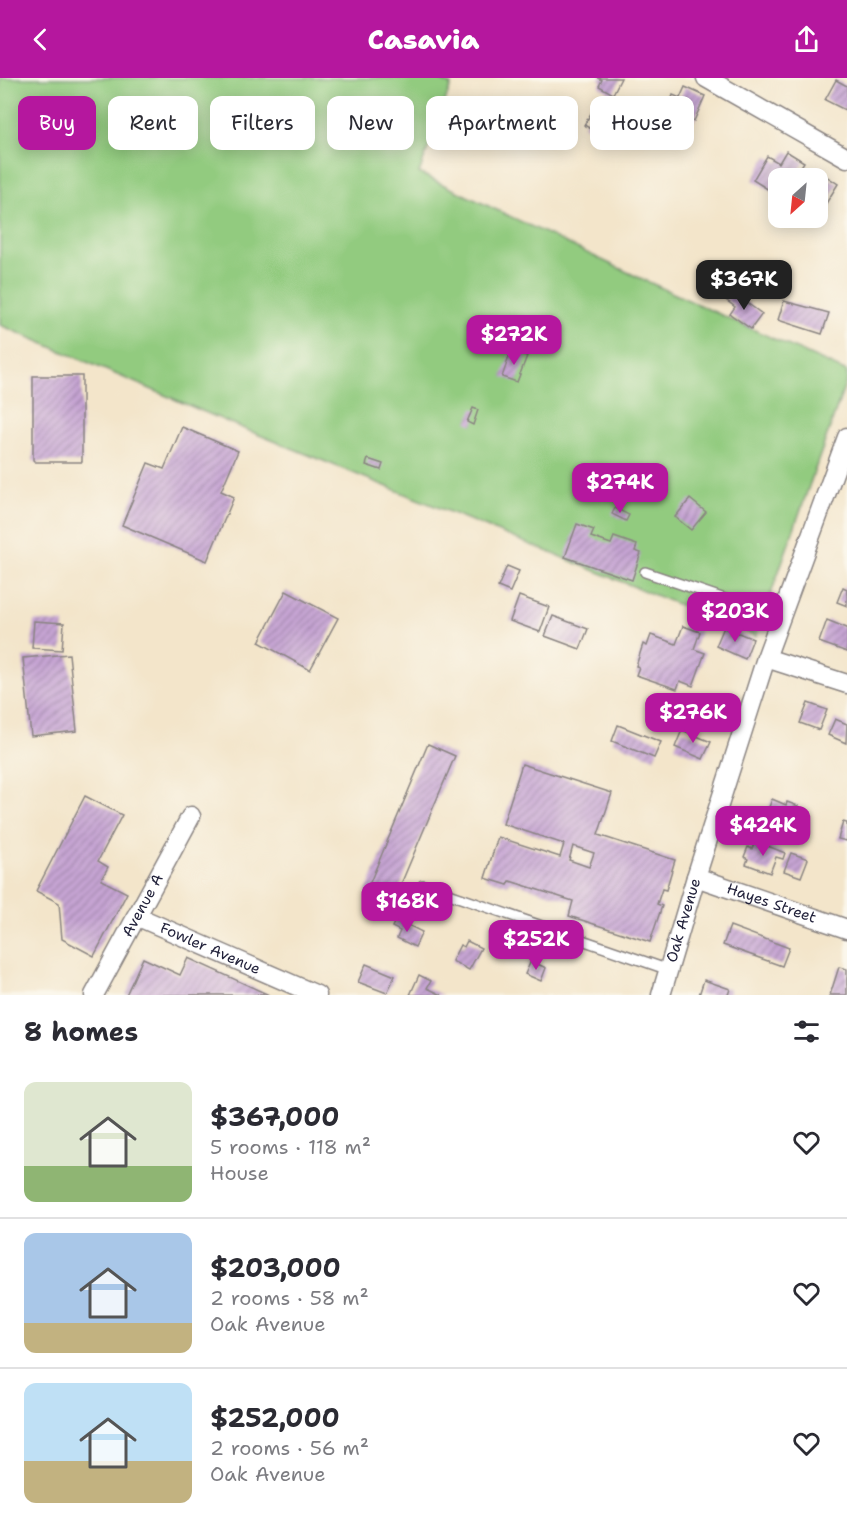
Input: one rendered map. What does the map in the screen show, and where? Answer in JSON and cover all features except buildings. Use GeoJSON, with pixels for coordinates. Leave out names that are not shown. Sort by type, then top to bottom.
{"type":"FeatureCollection","features":[{"type":"Feature","properties":{"kind":"street"},"geometry":{"type":"LineString","coordinates":[[706,78],[847,158]]}},
{"type":"Feature","properties":{"kind":"street","name":"Oak Avenue"},"geometry":{"type":"LineString","coordinates":[[661,995],[766,658],[847,437]]}},
{"type":"Feature","properties":{"kind":"street"},"geometry":{"type":"LineString","coordinates":[[766,658],[847,684]]}},
{"type":"Feature","properties":{"kind":"street","name":"Avenue A"},"geometry":{"type":"LineString","coordinates":[[94,995],[191,816]]}},
{"type":"Feature","properties":{"kind":"street","name":"Hayes Street"},"geometry":{"type":"LineString","coordinates":[[696,877],[847,929]]}},
{"type":"Feature","properties":{"kind":"street","name":"Fowler Avenue"},"geometry":{"type":"LineString","coordinates":[[136,916],[317,995]]}},
{"type":"Feature","properties":{"kind":"lane"},"geometry":{"type":"LineString","coordinates":[[645,572],[781,618]]}},
{"type":"Feature","properties":{"kind":"lane"},"geometry":{"type":"LineString","coordinates":[[423,885],[669,970]]}},
{"type":"Feature","properties":{"kind":"green space"},"geometry":{"type":"Polygon","coordinates":[[[0,78],[436,78],[451,85],[447,96],[426,96],[427,150],[419,173],[642,279],[847,372],[847,379],[756,636],[242,428],[0,325],[0,78]]]}}]}
